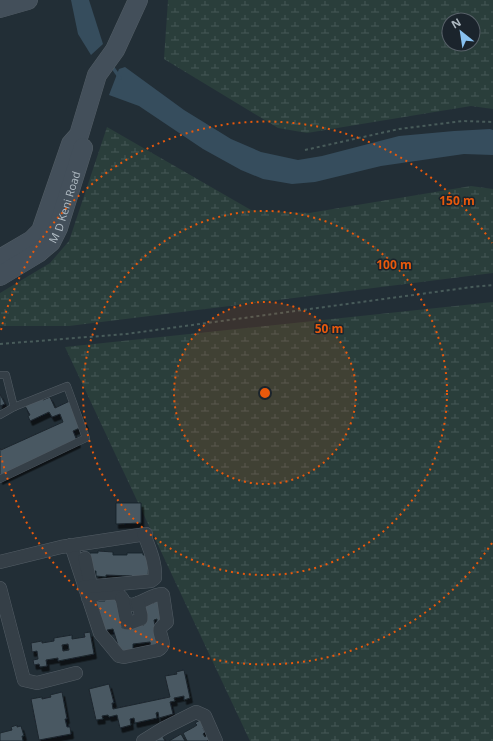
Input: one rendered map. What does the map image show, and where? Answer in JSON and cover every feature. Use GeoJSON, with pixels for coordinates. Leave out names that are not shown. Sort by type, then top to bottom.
{"type":"FeatureCollection","features":[{"type":"Feature","properties":{"kind":"street"},"geometry":{"type":"LineString","coordinates":[[0,8],[28,0]]}},
{"type":"Feature","properties":{"kind":"street","name":"M D Keni Road"},"geometry":{"type":"LineString","coordinates":[[0,259],[32,240],[41,231],[71,144],[79,135],[97,76],[115,50],[138,0]]}},
{"type":"Feature","properties":{"kind":"street","name":"M D Keni Road"},"geometry":{"type":"LineString","coordinates":[[0,276],[38,253],[51,242],[58,228],[83,148],[79,135]]}},
{"type":"Feature","properties":{"kind":"street"},"geometry":{"type":"LineString","coordinates":[[0,562],[71,545],[145,534],[152,553],[155,578],[151,581],[87,590]]}},
{"type":"Feature","properties":{"kind":"street"},"geometry":{"type":"LineString","coordinates":[[71,545],[100,633],[119,656],[124,657],[158,650],[161,648],[163,645],[160,630],[167,622],[162,594],[158,594],[138,603],[129,605],[117,593],[98,594],[87,590]]}},
{"type":"Feature","properties":{"kind":"street"},"geometry":{"type":"LineString","coordinates":[[86,558],[87,590]]}},
{"type":"Feature","properties":{"kind":"street"},"geometry":{"type":"LineString","coordinates":[[0,588],[24,680],[37,683],[76,673]]}},
{"type":"Feature","properties":{"kind":"street"},"geometry":{"type":"LineString","coordinates":[[122,598],[127,623],[141,619],[138,603]]}},
{"type":"Feature","properties":{"kind":"street"},"geometry":{"type":"LineString","coordinates":[[143,741],[164,728],[196,712],[205,716],[216,741]]}},
{"type":"Feature","properties":{"kind":"lane"},"geometry":{"type":"LineString","coordinates":[[0,375],[6,375],[14,407]]}},
{"type":"Feature","properties":{"kind":"lane"},"geometry":{"type":"LineString","coordinates":[[0,415],[14,407],[67,386],[86,438],[0,479]]}},
{"type":"Feature","properties":{"kind":"path"},"geometry":{"type":"LineString","coordinates":[[305,150],[399,129],[463,121],[493,122]]}},
{"type":"Feature","properties":{"kind":"path"},"geometry":{"type":"LineString","coordinates":[[0,344],[126,334],[493,285]]}},
{"type":"Feature","properties":{"kind":"green space"},"geometry":{"type":"Polygon","coordinates":[[[168,0],[493,0],[493,109],[471,106],[307,133],[278,128],[164,59],[168,0]]]}},
{"type":"Feature","properties":{"kind":"green space"},"geometry":{"type":"Polygon","coordinates":[[[107,127],[251,210],[309,213],[471,186],[493,189],[493,273],[69,326],[0,326],[0,293],[50,263],[69,241],[107,127]]]}},
{"type":"Feature","properties":{"kind":"green space"},"geometry":{"type":"Polygon","coordinates":[[[493,302],[493,741],[250,741],[65,347],[493,302]]]}},
{"type":"Feature","properties":{"kind":"water"},"geometry":{"type":"Polygon","coordinates":[[[71,0],[89,0],[103,44],[91,55],[78,34],[71,0]]]}},
{"type":"Feature","properties":{"kind":"water"},"geometry":{"type":"Polygon","coordinates":[[[125,67],[184,110],[231,139],[261,152],[298,160],[322,156],[399,136],[490,129],[493,130],[493,155],[464,154],[381,166],[315,182],[292,184],[263,179],[241,170],[203,149],[139,106],[109,95],[119,69],[125,67]]]}},
{"type":"Feature","properties":{"kind":"building"},"geometry":{"type":"Polygon","coordinates":[[[0,394],[5,404],[0,406],[0,394]]]}},
{"type":"Feature","properties":{"kind":"building"},"geometry":{"type":"Polygon","coordinates":[[[40,394],[43,400],[50,397],[55,408],[74,399],[86,425],[73,431],[78,443],[0,480],[0,448],[1,450],[63,422],[60,414],[52,417],[49,412],[30,421],[28,416],[30,415],[25,406],[28,405],[25,399],[33,395],[34,397],[40,394]]]}},
{"type":"Feature","properties":{"kind":"building"},"geometry":{"type":"Polygon","coordinates":[[[116,503],[141,503],[141,523],[116,524],[116,503]]]}},
{"type":"Feature","properties":{"kind":"building"},"geometry":{"type":"Polygon","coordinates":[[[98,551],[113,552],[113,555],[143,553],[143,555],[149,555],[148,579],[132,578],[132,576],[96,576],[96,571],[91,571],[89,563],[90,553],[98,553],[98,551]]]}},
{"type":"Feature","properties":{"kind":"building"},"geometry":{"type":"Polygon","coordinates":[[[118,598],[122,628],[144,625],[142,604],[154,603],[153,600],[159,599],[162,621],[157,624],[157,619],[154,620],[158,647],[151,648],[150,642],[133,644],[133,650],[120,652],[113,629],[107,630],[107,633],[102,633],[99,609],[97,609],[96,601],[105,601],[105,599],[118,598]]]}},
{"type":"Feature","properties":{"kind":"building"},"geometry":{"type":"Polygon","coordinates":[[[90,632],[94,654],[58,661],[58,658],[46,660],[47,666],[40,667],[39,664],[34,665],[33,660],[38,659],[37,651],[32,652],[31,643],[54,641],[54,638],[72,635],[72,639],[85,637],[84,633],[90,632]],[[68,644],[62,645],[63,651],[69,650],[68,644]]]}},
{"type":"Feature","properties":{"kind":"building"},"geometry":{"type":"Polygon","coordinates":[[[184,670],[190,698],[184,700],[184,696],[174,698],[175,701],[170,702],[173,714],[159,718],[158,712],[156,713],[157,718],[135,723],[134,718],[130,719],[131,725],[120,728],[117,715],[109,717],[108,715],[102,716],[103,719],[96,720],[89,689],[109,684],[114,703],[112,703],[113,709],[170,697],[165,676],[177,674],[176,672],[184,670]]]}},
{"type":"Feature","properties":{"kind":"building"},"geometry":{"type":"Polygon","coordinates":[[[62,692],[67,719],[65,719],[67,727],[70,727],[71,734],[39,740],[31,699],[51,697],[50,695],[62,692]]]}},
{"type":"Feature","properties":{"kind":"building"},"geometry":{"type":"Polygon","coordinates":[[[200,720],[205,727],[203,728],[205,732],[203,734],[205,737],[209,734],[211,738],[207,741],[187,741],[183,733],[197,725],[195,723],[200,720]]]}},
{"type":"Feature","properties":{"kind":"building"},"geometry":{"type":"Polygon","coordinates":[[[17,725],[17,727],[21,726],[24,736],[22,736],[23,741],[0,741],[0,733],[12,730],[11,727],[17,725]]]}},
{"type":"Feature","properties":{"kind":"building"},"geometry":{"type":"Polygon","coordinates":[[[181,734],[185,741],[169,741],[181,734]]]}},
{"type":"Feature","properties":{"kind":"building"},"geometry":{"type":"Polygon","coordinates":[[[162,735],[165,741],[151,741],[162,735]]]}},
{"type":"Feature","properties":{"kind":"waterway"},"geometry":{"type":"LineString","coordinates":[[111,65],[120,78]]}}]}
